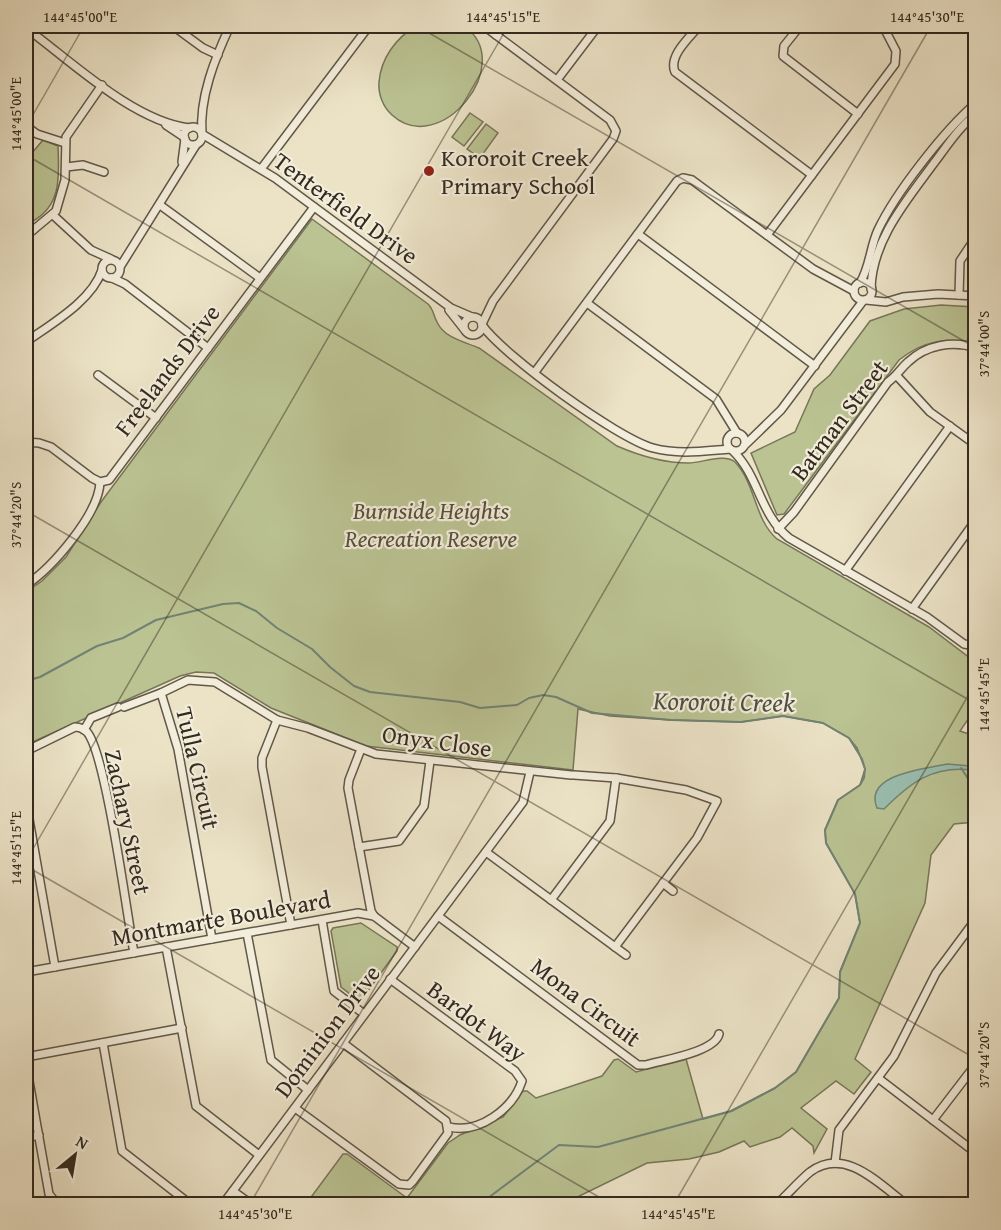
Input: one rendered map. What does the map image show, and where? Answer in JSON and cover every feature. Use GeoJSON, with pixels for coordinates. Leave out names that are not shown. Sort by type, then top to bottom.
{"type":"FeatureCollection","features":[{"type":"Feature","properties":{"kind":"street"},"geometry":{"type":"LineString","coordinates":[[173,26],[203,48],[218,55]]}},
{"type":"Feature","properties":{"kind":"street"},"geometry":{"type":"LineString","coordinates":[[26,342],[89,291],[118,276],[131,246],[160,205],[202,134],[205,101],[218,55],[230,26]]}},
{"type":"Feature","properties":{"kind":"street"},"geometry":{"type":"LineString","coordinates":[[261,170],[369,26]]}},
{"type":"Feature","properties":{"kind":"street"},"geometry":{"type":"LineString","coordinates":[[475,335],[481,331],[493,301],[616,134],[615,127],[610,120],[484,26]]}},
{"type":"Feature","properties":{"kind":"street"},"geometry":{"type":"LineString","coordinates":[[496,35],[503,26]]}},
{"type":"Feature","properties":{"kind":"street"},"geometry":{"type":"LineString","coordinates":[[557,80],[598,26]]}},
{"type":"Feature","properties":{"kind":"street"},"geometry":{"type":"LineString","coordinates":[[699,26],[675,57],[673,64],[675,72],[812,175]]}},
{"type":"Feature","properties":{"kind":"street"},"geometry":{"type":"LineString","coordinates":[[800,26],[784,46],[783,56],[858,114]]}},
{"type":"Feature","properties":{"kind":"street"},"geometry":{"type":"LineString","coordinates":[[767,235],[897,59],[883,26]]}},
{"type":"Feature","properties":{"kind":"street"},"geometry":{"type":"LineString","coordinates":[[971,26],[975,33]]}},
{"type":"Feature","properties":{"kind":"street"},"geometry":{"type":"LineString","coordinates":[[26,28],[102,85],[162,122],[184,138],[188,144],[196,145]]}},
{"type":"Feature","properties":{"kind":"street"},"geometry":{"type":"LineString","coordinates":[[26,236],[53,215],[64,188],[65,143],[69,131],[102,85]]}},
{"type":"Feature","properties":{"kind":"street"},"geometry":{"type":"LineString","coordinates":[[182,165],[184,138],[205,101]]}},
{"type":"Feature","properties":{"kind":"street"},"geometry":{"type":"LineString","coordinates":[[848,321],[856,288],[888,212],[948,130],[975,102]]}},
{"type":"Feature","properties":{"kind":"street"},"geometry":{"type":"LineString","coordinates":[[474,317],[503,348],[613,430],[633,442],[667,451],[740,450],[781,410],[872,290],[880,248],[893,219],[957,132],[975,114]]}},
{"type":"Feature","properties":{"kind":"street"},"geometry":{"type":"LineString","coordinates":[[162,122],[199,129],[202,134]]}},
{"type":"Feature","properties":{"kind":"street"},"geometry":{"type":"LineString","coordinates":[[26,126],[43,137],[65,143]]}},
{"type":"Feature","properties":{"kind":"street","name":"Tenterfield Drive"},"geometry":{"type":"LineString","coordinates":[[202,134],[261,170],[314,207],[438,300],[459,313],[474,317]]}},
{"type":"Feature","properties":{"kind":"street","name":"Tenterfield Drive"},"geometry":{"type":"LineString","coordinates":[[196,145],[209,144],[228,151]]}},
{"type":"Feature","properties":{"kind":"street"},"geometry":{"type":"LineString","coordinates":[[66,167],[83,165],[104,172]]}},
{"type":"Feature","properties":{"kind":"street"},"geometry":{"type":"LineString","coordinates":[[535,372],[677,181],[683,177],[692,180],[830,279],[856,288],[865,300]]}},
{"type":"Feature","properties":{"kind":"street"},"geometry":{"type":"LineString","coordinates":[[160,205],[260,278]]}},
{"type":"Feature","properties":{"kind":"street","name":"Freelands Drive"},"geometry":{"type":"LineString","coordinates":[[100,482],[112,476],[314,207]]}},
{"type":"Feature","properties":{"kind":"street"},"geometry":{"type":"LineString","coordinates":[[53,215],[87,247],[111,278],[208,348]]}},
{"type":"Feature","properties":{"kind":"street"},"geometry":{"type":"LineString","coordinates":[[26,221],[33,231]]}},
{"type":"Feature","properties":{"kind":"street"},"geometry":{"type":"LineString","coordinates":[[638,234],[815,366]]}},
{"type":"Feature","properties":{"kind":"street"},"geometry":{"type":"LineString","coordinates":[[959,295],[960,261],[975,237]]}},
{"type":"Feature","properties":{"kind":"street"},"geometry":{"type":"LineString","coordinates":[[89,291],[105,262],[112,260],[131,246]]}},
{"type":"Feature","properties":{"kind":"street"},"geometry":{"type":"LineString","coordinates":[[87,247],[112,260],[121,268],[139,296]]}},
{"type":"Feature","properties":{"kind":"street"},"geometry":{"type":"LineString","coordinates":[[856,288],[868,284],[872,290],[892,301]]}},
{"type":"Feature","properties":{"kind":"street"},"geometry":{"type":"LineString","coordinates":[[865,300],[892,301],[916,295],[975,296]]}},
{"type":"Feature","properties":{"kind":"street","name":"Tenterfield Drive"},"geometry":{"type":"LineString","coordinates":[[438,300],[464,329]]}},
{"type":"Feature","properties":{"kind":"street"},"geometry":{"type":"LineString","coordinates":[[493,301],[474,317],[465,321],[464,329],[468,334],[503,348]]}},
{"type":"Feature","properties":{"kind":"street"},"geometry":{"type":"LineString","coordinates":[[587,303],[712,395],[745,445],[748,469]]}},
{"type":"Feature","properties":{"kind":"street","name":"Batman Street"},"geometry":{"type":"LineString","coordinates":[[778,529],[794,512],[888,382],[897,376],[908,361],[929,349],[948,344],[975,348]]}},
{"type":"Feature","properties":{"kind":"street"},"geometry":{"type":"LineString","coordinates":[[98,375],[156,418]]}},
{"type":"Feature","properties":{"kind":"street"},"geometry":{"type":"LineString","coordinates":[[897,376],[930,412],[975,445]]}},
{"type":"Feature","properties":{"kind":"street"},"geometry":{"type":"LineString","coordinates":[[722,408],[732,450],[748,469],[768,514],[778,529],[802,547],[912,609],[964,644],[975,646]]}},
{"type":"Feature","properties":{"kind":"street"},"geometry":{"type":"LineString","coordinates":[[701,451],[728,437],[763,426]]}},
{"type":"Feature","properties":{"kind":"street"},"geometry":{"type":"LineString","coordinates":[[845,571],[950,426]]}},
{"type":"Feature","properties":{"kind":"street"},"geometry":{"type":"LineString","coordinates":[[26,442],[51,447],[100,482],[98,496],[63,553],[26,585]]}},
{"type":"Feature","properties":{"kind":"street"},"geometry":{"type":"LineString","coordinates":[[912,609],[975,520]]}},
{"type":"Feature","properties":{"kind":"street","name":"Tulla Circuit"},"geometry":{"type":"LineString","coordinates":[[212,939],[178,750],[160,693],[188,680],[205,679],[222,685],[277,720],[302,727]]}},
{"type":"Feature","properties":{"kind":"street"},"geometry":{"type":"LineString","coordinates":[[84,730],[91,718],[160,693]]}},
{"type":"Feature","properties":{"kind":"street"},"geometry":{"type":"LineString","coordinates":[[277,720],[262,758],[262,767],[291,925]]}},
{"type":"Feature","properties":{"kind":"street","name":"Zachary Street"},"geometry":{"type":"LineString","coordinates":[[26,752],[75,727],[84,730],[89,735],[100,768],[134,953]]}},
{"type":"Feature","properties":{"kind":"street","name":"Onyx Close"},"geometry":{"type":"LineString","coordinates":[[302,727],[376,754],[530,772],[616,778],[686,790],[720,803],[663,883]]}},
{"type":"Feature","properties":{"kind":"street"},"geometry":{"type":"LineString","coordinates":[[361,749],[348,788],[374,916],[415,947]]}},
{"type":"Feature","properties":{"kind":"street"},"geometry":{"type":"LineString","coordinates":[[359,847],[399,841],[424,806],[430,761]]}},
{"type":"Feature","properties":{"kind":"street","name":"Dominion Drive"},"geometry":{"type":"LineString","coordinates":[[223,1204],[524,802],[530,772]]}},
{"type":"Feature","properties":{"kind":"street"},"geometry":{"type":"LineString","coordinates":[[551,900],[610,821],[616,778]]}},
{"type":"Feature","properties":{"kind":"street"},"geometry":{"type":"LineString","coordinates":[[26,802],[55,967]]}},
{"type":"Feature","properties":{"kind":"street"},"geometry":{"type":"LineString","coordinates":[[486,852],[626,955]]}},
{"type":"Feature","properties":{"kind":"street"},"geometry":{"type":"LineString","coordinates":[[615,947],[663,883],[673,891]]}},
{"type":"Feature","properties":{"kind":"street","name":"Montmarte Boulevard"},"geometry":{"type":"LineString","coordinates":[[26,972],[358,913],[374,916]]}},
{"type":"Feature","properties":{"kind":"street","name":"Mona Circuit"},"geometry":{"type":"LineString","coordinates":[[438,916],[638,1065],[646,1065],[710,1047],[718,1039],[719,1034]]}},
{"type":"Feature","properties":{"kind":"street"},"geometry":{"type":"LineString","coordinates":[[835,1163],[839,1130],[894,1056],[936,973],[975,919]]}},
{"type":"Feature","properties":{"kind":"street"},"geometry":{"type":"LineString","coordinates":[[322,920],[334,991],[364,1014]]}},
{"type":"Feature","properties":{"kind":"street"},"geometry":{"type":"LineString","coordinates":[[247,933],[271,1060],[308,1090]]}},
{"type":"Feature","properties":{"kind":"street"},"geometry":{"type":"LineString","coordinates":[[166,947],[196,1106],[259,1155]]}},
{"type":"Feature","properties":{"kind":"street","name":"Bardot Way"},"geometry":{"type":"LineString","coordinates":[[390,979],[515,1071],[522,1081],[497,1115],[460,1129],[449,1127]]}},
{"type":"Feature","properties":{"kind":"street"},"geometry":{"type":"LineString","coordinates":[[26,1057],[182,1028]]}},
{"type":"Feature","properties":{"kind":"street"},"geometry":{"type":"LineString","coordinates":[[103,1043],[122,1151],[190,1204]]}},
{"type":"Feature","properties":{"kind":"street"},"geometry":{"type":"LineString","coordinates":[[295,1108],[399,1184],[405,1185],[413,1182],[448,1133],[449,1127],[446,1121],[343,1043]]}},
{"type":"Feature","properties":{"kind":"street"},"geometry":{"type":"LineString","coordinates":[[26,1064],[49,1194],[57,1204]]}},
{"type":"Feature","properties":{"kind":"street"},"geometry":{"type":"LineString","coordinates":[[933,1120],[975,1064]]}},
{"type":"Feature","properties":{"kind":"street"},"geometry":{"type":"LineString","coordinates":[[878,1078],[975,1153]]}},
{"type":"Feature","properties":{"kind":"street"},"geometry":{"type":"LineString","coordinates":[[26,1138],[39,1136]]}},
{"type":"Feature","properties":{"kind":"street"},"geometry":{"type":"LineString","coordinates":[[777,1204],[810,1172],[821,1166],[835,1163],[847,1164],[859,1169],[906,1204]]}},
{"type":"Feature","properties":{"kind":"street"},"geometry":{"type":"LineString","coordinates":[[233,1191],[251,1204]]}},
{"type":"Feature","properties":{"kind":"green space"},"geometry":{"type":"Polygon","coordinates":[[[416,26],[464,26],[478,42],[482,62],[478,82],[466,101],[450,116],[431,125],[411,125],[392,115],[379,91],[380,73],[386,57],[402,36],[416,26]]]}},
{"type":"Feature","properties":{"kind":"green space"},"geometry":{"type":"Polygon","coordinates":[[[470,113],[483,122],[464,146],[452,137],[470,113]]]}},
{"type":"Feature","properties":{"kind":"green space"},"geometry":{"type":"Polygon","coordinates":[[[486,124],[498,133],[480,158],[467,149],[486,124]]]}},
{"type":"Feature","properties":{"kind":"green space"},"geometry":{"type":"Polygon","coordinates":[[[43,140],[58,146],[57,188],[49,207],[33,221],[26,218],[26,160],[43,140]]]}},
{"type":"Feature","properties":{"kind":"green space","name":"Burnside Heights Recreation Reserve"},"geometry":{"type":"Polygon","coordinates":[[[312,219],[428,304],[445,332],[455,339],[479,348],[617,446],[643,456],[670,462],[689,463],[731,459],[742,471],[764,522],[777,539],[929,627],[975,662],[972,667],[975,670],[975,709],[960,731],[975,736],[975,822],[954,824],[931,855],[925,903],[855,1059],[871,1072],[854,1094],[836,1081],[801,1108],[827,1129],[814,1153],[813,1146],[792,1128],[780,1137],[750,1147],[744,1141],[719,1152],[689,1159],[647,1163],[563,1204],[306,1204],[343,1154],[347,1154],[407,1198],[448,1143],[460,1135],[503,1117],[523,1091],[527,1091],[536,1098],[602,1076],[614,1060],[618,1059],[636,1072],[686,1059],[703,1119],[732,1111],[775,1088],[796,1072],[839,998],[840,972],[860,923],[855,894],[826,843],[825,830],[838,800],[860,785],[865,769],[857,748],[849,738],[823,723],[783,716],[741,722],[671,720],[610,716],[578,709],[573,770],[366,746],[271,708],[214,673],[196,672],[180,676],[26,745],[26,592],[42,581],[66,557],[101,502],[312,219]]]}},
{"type":"Feature","properties":{"kind":"green space"},"geometry":{"type":"Polygon","coordinates":[[[941,305],[975,307],[975,346],[954,341],[935,342],[917,348],[899,360],[784,514],[777,515],[751,453],[795,432],[814,389],[830,375],[870,321],[904,309],[941,305]]]}},
{"type":"Feature","properties":{"kind":"green space"},"geometry":{"type":"Polygon","coordinates":[[[361,923],[397,947],[397,951],[362,999],[358,1000],[341,987],[331,931],[333,928],[361,923]]]}},
{"type":"Feature","properties":{"kind":"shaded area"},"geometry":{"type":"Polygon","coordinates":[[[947,764],[970,766],[972,770],[945,770],[934,773],[903,791],[884,809],[877,808],[875,797],[879,787],[887,780],[911,771],[947,764]]]}},
{"type":"Feature","properties":{"kind":"waterway","name":"Kororoit Creek"},"geometry":{"type":"LineString","coordinates":[[26,681],[40,677],[97,646],[123,638],[156,620],[223,604],[239,603],[256,611],[277,628],[312,649],[354,686],[370,692],[460,702],[480,708],[517,705],[529,698],[543,695],[556,697],[592,713],[671,720],[741,722],[783,716],[823,723],[849,738],[862,759],[865,769],[864,778],[860,785],[838,800],[825,830],[826,843],[855,894],[860,923],[840,972],[839,998],[796,1072],[775,1088],[731,1111],[598,1147],[559,1145],[480,1204]]}},
{"type":"Feature","properties":{"kind":"waterway"},"geometry":{"type":"LineString","coordinates":[[961,768],[971,783]]}},
{"type":"Feature","properties":{"kind":"place","name":"Kororoit Creek Primary School"},"geometry":{"type":"Point","coordinates":[429,171]}}]}
